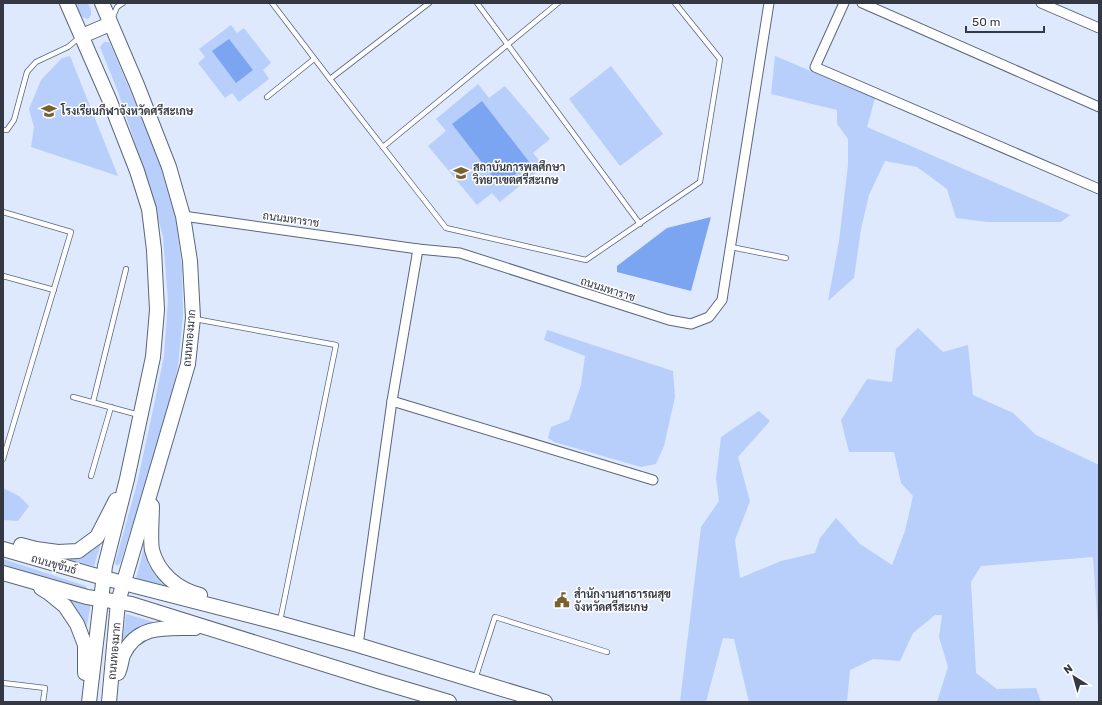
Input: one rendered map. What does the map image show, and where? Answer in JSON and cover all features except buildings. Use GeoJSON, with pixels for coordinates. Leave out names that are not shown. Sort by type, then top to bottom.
{"type":"FeatureCollection","features":[{"type":"Feature","properties":{"kind":"main road","name":"ถนนทองมาก"},"geometry":{"type":"LineString","coordinates":[[67,3],[109,99],[137,171],[149,209],[154,250],[157,310],[153,358],[127,479],[105,566],[89,700]]}},
{"type":"Feature","properties":{"kind":"main road","name":"ถนนทองมาก"},"geometry":{"type":"LineString","coordinates":[[102,3],[137,85],[169,167],[184,216],[190,261],[192,318],[188,364],[118,602],[110,697]]}},
{"type":"Feature","properties":{"kind":"main road"},"geometry":{"type":"LineString","coordinates":[[82,36],[110,24]]}},
{"type":"Feature","properties":{"kind":"main road"},"geometry":{"type":"LineString","coordinates":[[3,540],[58,552],[78,550],[97,537],[127,479]]}},
{"type":"Feature","properties":{"kind":"main road"},"geometry":{"type":"LineString","coordinates":[[152,489],[152,549],[157,563],[164,574],[173,583],[191,593],[235,604],[260,618],[358,645],[545,702]]}},
{"type":"Feature","properties":{"kind":"main road","name":"ถนนขุขันธ์"},"geometry":{"type":"LineString","coordinates":[[3,549],[104,578],[260,618]]}},
{"type":"Feature","properties":{"kind":"main road","name":"ถนนขุขันธ์"},"geometry":{"type":"LineString","coordinates":[[3,573],[86,597],[131,604],[449,702]]}},
{"type":"Feature","properties":{"kind":"main road"},"geometry":{"type":"LineString","coordinates":[[28,580],[49,593],[64,606],[77,624],[85,645],[85,678],[89,700]]}},
{"type":"Feature","properties":{"kind":"main road"},"geometry":{"type":"LineString","coordinates":[[110,697],[123,656],[129,645],[137,638],[157,628],[209,628]]}},
{"type":"Feature","properties":{"kind":"street","name":"ถนนมหาราช"},"geometry":{"type":"LineString","coordinates":[[184,216],[460,254],[669,320],[691,324],[709,317],[722,300],[769,3]]}},
{"type":"Feature","properties":{"kind":"street"},"geometry":{"type":"LineString","coordinates":[[844,3],[815,67],[1099,189]]}},
{"type":"Feature","properties":{"kind":"street"},"geometry":{"type":"LineString","coordinates":[[862,3],[1099,107]]}},
{"type":"Feature","properties":{"kind":"street"},"geometry":{"type":"LineString","coordinates":[[1041,3],[1099,28]]}},
{"type":"Feature","properties":{"kind":"street"},"geometry":{"type":"LineString","coordinates":[[358,645],[392,401],[418,249]]}},
{"type":"Feature","properties":{"kind":"street"},"geometry":{"type":"LineString","coordinates":[[392,401],[653,480]]}},
{"type":"Feature","properties":{"kind":"lane"},"geometry":{"type":"LineString","coordinates":[[110,24],[117,7],[123,3]]}},
{"type":"Feature","properties":{"kind":"lane"},"geometry":{"type":"LineString","coordinates":[[272,3],[330,80],[446,228],[586,260],[700,182],[720,59],[675,3]]}},
{"type":"Feature","properties":{"kind":"lane"},"geometry":{"type":"LineString","coordinates":[[330,80],[429,3]]}},
{"type":"Feature","properties":{"kind":"lane"},"geometry":{"type":"LineString","coordinates":[[477,3],[640,224]]}},
{"type":"Feature","properties":{"kind":"lane"},"geometry":{"type":"LineString","coordinates":[[383,147],[558,3]]}},
{"type":"Feature","properties":{"kind":"lane"},"geometry":{"type":"LineString","coordinates":[[3,130],[8,130],[14,120],[28,72],[36,62],[68,47],[82,36]]}},
{"type":"Feature","properties":{"kind":"lane"},"geometry":{"type":"LineString","coordinates":[[267,97],[314,59]]}},
{"type":"Feature","properties":{"kind":"lane"},"geometry":{"type":"LineString","coordinates":[[3,212],[71,232],[3,459]]}},
{"type":"Feature","properties":{"kind":"lane"},"geometry":{"type":"LineString","coordinates":[[731,247],[786,258]]}},
{"type":"Feature","properties":{"kind":"lane"},"geometry":{"type":"LineString","coordinates":[[93,402],[126,269]]}},
{"type":"Feature","properties":{"kind":"lane"},"geometry":{"type":"LineString","coordinates":[[3,276],[54,290]]}},
{"type":"Feature","properties":{"kind":"lane"},"geometry":{"type":"LineString","coordinates":[[192,318],[336,345],[279,623]]}},
{"type":"Feature","properties":{"kind":"lane"},"geometry":{"type":"LineString","coordinates":[[73,397],[140,415]]}},
{"type":"Feature","properties":{"kind":"lane"},"geometry":{"type":"LineString","coordinates":[[91,476],[111,407]]}},
{"type":"Feature","properties":{"kind":"lane"},"geometry":{"type":"LineString","coordinates":[[475,681],[495,617],[607,652]]}},
{"type":"Feature","properties":{"kind":"lane"},"geometry":{"type":"LineString","coordinates":[[3,683],[45,688],[43,702]]}},
{"type":"Feature","properties":{"kind":"shaded area"},"geometry":{"type":"Polygon","coordinates":[[[74,3],[88,3],[91,10],[91,15],[88,19],[80,16],[74,3]]]}},
{"type":"Feature","properties":{"kind":"shaded area"},"geometry":{"type":"Polygon","coordinates":[[[231,25],[237,33],[244,28],[271,63],[263,70],[269,79],[239,102],[232,93],[225,98],[198,63],[205,57],[199,49],[231,25]]]}},
{"type":"Feature","properties":{"kind":"shaded area"},"geometry":{"type":"Polygon","coordinates":[[[104,42],[109,42],[112,48],[157,155],[175,214],[182,267],[183,316],[178,366],[167,416],[120,564],[118,565],[115,563],[137,484],[164,356],[168,300],[163,237],[152,194],[118,92],[100,47],[104,42]]]}},
{"type":"Feature","properties":{"kind":"shaded area"},"geometry":{"type":"Polygon","coordinates":[[[70,56],[118,176],[31,147],[34,127],[29,109],[41,80],[62,58],[70,56]]]}},
{"type":"Feature","properties":{"kind":"shaded area"},"geometry":{"type":"Polygon","coordinates":[[[775,56],[875,98],[867,127],[1070,215],[1061,222],[987,222],[956,218],[947,189],[917,167],[885,161],[869,195],[861,229],[854,278],[828,301],[839,241],[848,165],[848,139],[837,124],[837,110],[771,94],[775,56]]]}},
{"type":"Feature","properties":{"kind":"shaded area"},"geometry":{"type":"Polygon","coordinates":[[[611,66],[663,134],[620,166],[569,99],[611,66]]]}},
{"type":"Feature","properties":{"kind":"shaded area"},"geometry":{"type":"Polygon","coordinates":[[[478,84],[489,98],[505,86],[550,139],[533,153],[544,166],[500,202],[492,193],[477,205],[428,146],[446,131],[436,119],[478,84]]]}},
{"type":"Feature","properties":{"kind":"shaded area"},"geometry":{"type":"Polygon","coordinates":[[[918,328],[943,352],[968,345],[973,395],[1013,413],[1036,435],[1099,465],[1099,641],[1093,557],[981,566],[971,582],[976,673],[997,689],[1036,688],[1041,702],[937,702],[948,667],[939,637],[942,615],[935,615],[913,633],[900,661],[873,659],[850,670],[847,702],[749,702],[734,639],[723,638],[706,702],[680,702],[701,527],[719,501],[716,479],[721,437],[759,411],[770,421],[738,457],[750,501],[735,540],[740,578],[781,561],[815,553],[820,538],[836,518],[860,544],[892,565],[905,531],[913,496],[901,483],[894,452],[849,452],[841,420],[867,379],[892,382],[896,349],[918,328]]]}},
{"type":"Feature","properties":{"kind":"shaded area"},"geometry":{"type":"Polygon","coordinates":[[[547,330],[673,371],[675,397],[664,446],[656,464],[641,467],[554,442],[548,438],[551,427],[569,420],[581,385],[585,356],[544,340],[547,330]]]}},
{"type":"Feature","properties":{"kind":"shaded area"},"geometry":{"type":"Polygon","coordinates":[[[3,488],[19,496],[29,506],[18,521],[3,520],[3,488]]]}},
{"type":"Feature","properties":{"kind":"shaded area"},"geometry":{"type":"Polygon","coordinates":[[[101,543],[94,566],[66,559],[85,554],[101,543]]]}},
{"type":"Feature","properties":{"kind":"shaded area"},"geometry":{"type":"Polygon","coordinates":[[[144,548],[148,564],[154,574],[166,587],[136,579],[144,548]]]}},
{"type":"Feature","properties":{"kind":"shaded area"},"geometry":{"type":"Polygon","coordinates":[[[3,559],[86,586],[87,588],[84,590],[3,565],[3,559]]]}},
{"type":"Feature","properties":{"kind":"shaded area"},"geometry":{"type":"Polygon","coordinates":[[[60,594],[91,604],[86,630],[60,594]]]}},
{"type":"Feature","properties":{"kind":"shaded area"},"geometry":{"type":"Polygon","coordinates":[[[126,614],[154,622],[136,629],[122,644],[126,614]]]}},
{"type":"Feature","properties":{"kind":"water"},"geometry":{"type":"Polygon","coordinates":[[[229,39],[253,70],[236,83],[212,51],[229,39]]]}},
{"type":"Feature","properties":{"kind":"water"},"geometry":{"type":"Polygon","coordinates":[[[482,101],[530,163],[500,186],[452,124],[482,101]]]}},
{"type":"Feature","properties":{"kind":"water"},"geometry":{"type":"Polygon","coordinates":[[[711,217],[691,291],[617,272],[617,266],[667,228],[711,217]]]}},
{"type":"Feature","properties":{"kind":"place","name":"โรงเรียนกีฬาจังหวัดศรีสะเกษ"},"geometry":{"type":"Point","coordinates":[49,111]}},
{"type":"Feature","properties":{"kind":"place","name":"สถาบันการพลศึกษา วิทยาเขตศรีสะเกษ"},"geometry":{"type":"Point","coordinates":[461,173]}},
{"type":"Feature","properties":{"kind":"place","name":"สำนักงานสาธารณสุข จังหวัดศรีสะเกษ"},"geometry":{"type":"Point","coordinates":[562,600]}}]}
